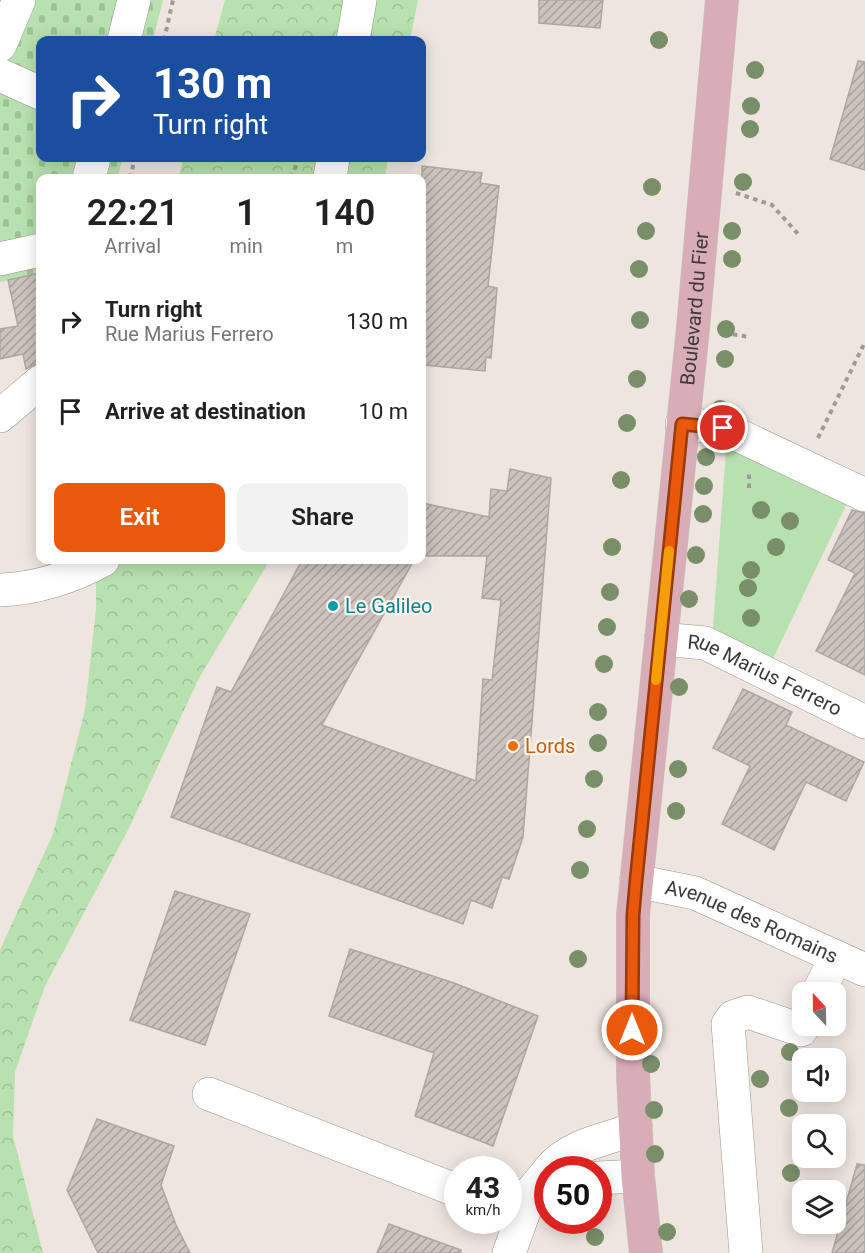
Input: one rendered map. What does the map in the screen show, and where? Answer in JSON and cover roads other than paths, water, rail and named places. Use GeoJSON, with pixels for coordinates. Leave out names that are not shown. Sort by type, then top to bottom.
{"type":"FeatureCollection","features":[{"type":"Feature","properties":{"kind":"main road","name":"Boulevard du Fier"},"geometry":{"type":"LineString","coordinates":[[646,1253],[638,1176],[632,1030],[632,943],[636,881],[705,184],[720,3]]}},
{"type":"Feature","properties":{"kind":"street"},"geometry":{"type":"LineString","coordinates":[[0,45],[19,0]]}},
{"type":"Feature","properties":{"kind":"street"},"geometry":{"type":"LineString","coordinates":[[125,36],[134,0]]}},
{"type":"Feature","properties":{"kind":"street"},"geometry":{"type":"LineString","coordinates":[[354,36],[360,0]]}},
{"type":"Feature","properties":{"kind":"street"},"geometry":{"type":"LineString","coordinates":[[0,75],[36,91]]}},
{"type":"Feature","properties":{"kind":"street"},"geometry":{"type":"LineString","coordinates":[[0,259],[36,251]]}},
{"type":"Feature","properties":{"kind":"street"},"geometry":{"type":"LineString","coordinates":[[0,416],[36,385]]}},
{"type":"Feature","properties":{"kind":"street"},"geometry":{"type":"LineString","coordinates":[[682,424],[723,428],[865,495]]}},
{"type":"Feature","properties":{"kind":"street"},"geometry":{"type":"LineString","coordinates":[[0,590],[35,586],[65,578],[95,564]]}},
{"type":"Feature","properties":{"kind":"street","name":"Rue Marius Ferrero"},"geometry":{"type":"LineString","coordinates":[[661,639],[705,643],[865,722]]}},
{"type":"Feature","properties":{"kind":"street","name":"Avenue des Romains"},"geometry":{"type":"LineString","coordinates":[[636,881],[695,893],[865,970]]}},
{"type":"Feature","properties":{"kind":"street"},"geometry":{"type":"LineString","coordinates":[[824,982],[836,957]]}},
{"type":"Feature","properties":{"kind":"street"},"geometry":{"type":"LineString","coordinates":[[746,1253],[728,1024],[733,1017],[748,1012],[792,1027]]}},
{"type":"Feature","properties":{"kind":"street"},"geometry":{"type":"LineString","coordinates":[[209,1094],[444,1186]]}},
{"type":"Feature","properties":{"kind":"street"},"geometry":{"type":"LineString","coordinates":[[563,1156],[636,1129]]}},
{"type":"Feature","properties":{"kind":"street"},"geometry":{"type":"LineString","coordinates":[[612,1177],[638,1176]]}},
{"type":"Feature","properties":{"kind":"street"},"geometry":{"type":"LineString","coordinates":[[522,1215],[534,1196]]}},
{"type":"Feature","properties":{"kind":"place","name":"Le Galileo"},"geometry":{"type":"Point","coordinates":[333,606]}},
{"type":"Feature","properties":{"kind":"place","name":"Lords"},"geometry":{"type":"Point","coordinates":[513,746]}}]}
